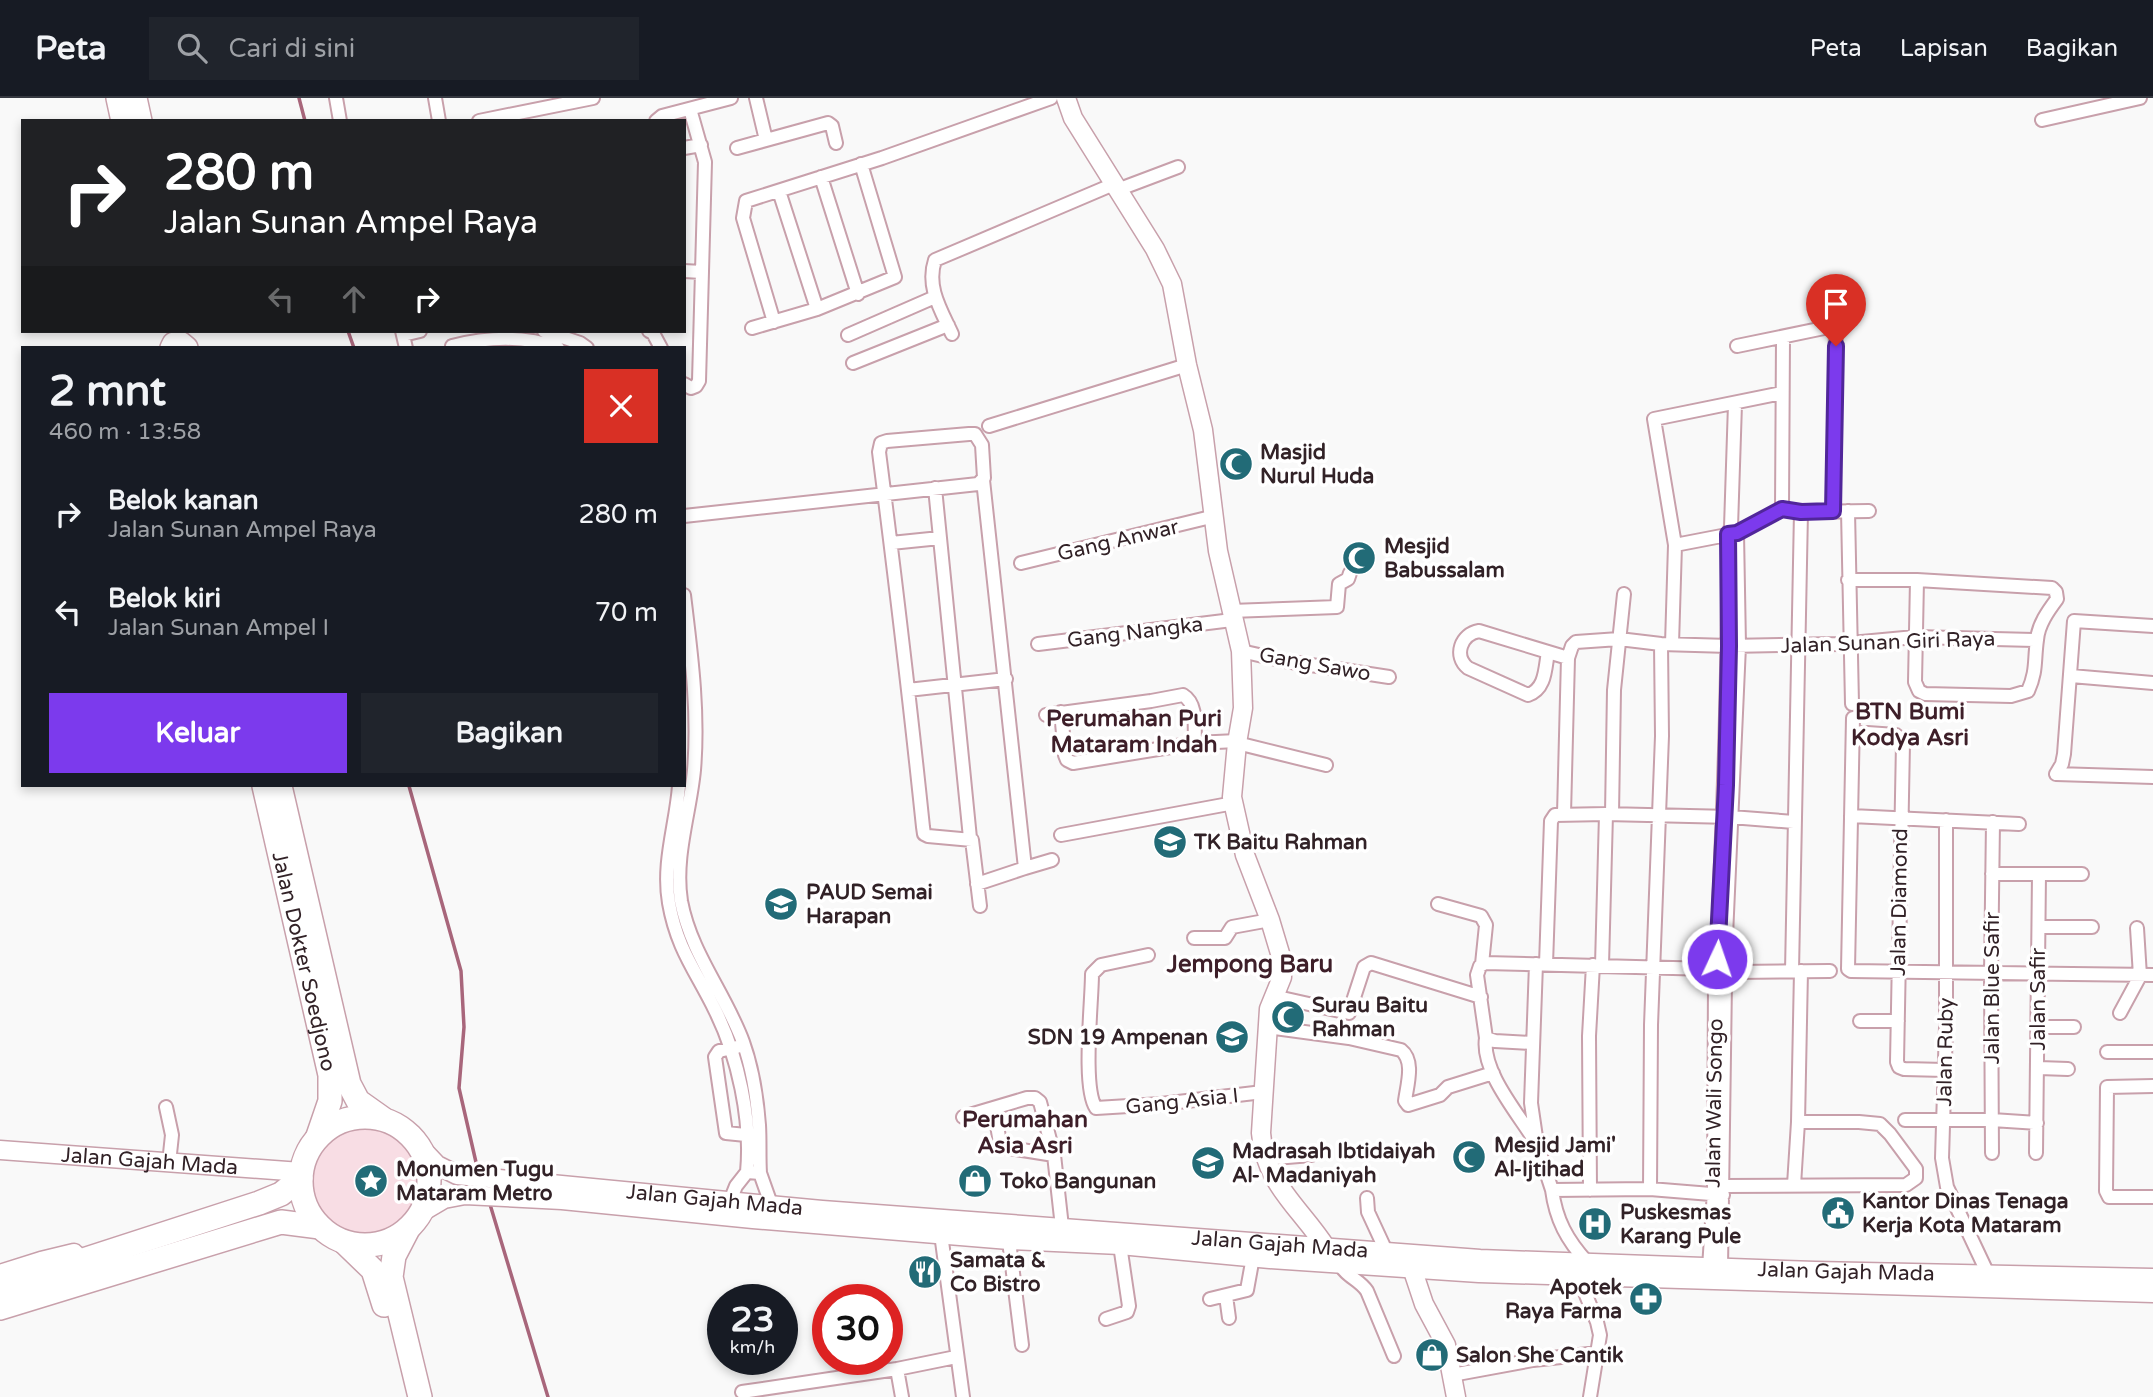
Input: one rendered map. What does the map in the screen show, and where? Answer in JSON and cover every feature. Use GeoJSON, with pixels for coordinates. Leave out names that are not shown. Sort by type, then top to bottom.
{"type":"FeatureCollection","features":[{"type":"Feature","properties":{"kind":"highway"},"geometry":{"type":"LineString","coordinates":[[118,98],[123,119]]}},
{"type":"Feature","properties":{"kind":"highway"},"geometry":{"type":"LineString","coordinates":[[135,98],[139,119]]}},
{"type":"Feature","properties":{"kind":"highway","name":"Jalan Dokter Soedjono"},"geometry":{"type":"LineString","coordinates":[[264,787],[330,1075],[330,1101],[318,1136]]}},
{"type":"Feature","properties":{"kind":"highway","name":"Jalan Dokter Soedjono"},"geometry":{"type":"LineString","coordinates":[[280,787],[349,1084],[358,1101],[382,1118]]}},
{"type":"Feature","properties":{"kind":"highway"},"geometry":{"type":"LineString","coordinates":[[364,1116],[382,1118],[403,1129],[420,1147],[426,1160],[430,1186],[422,1212],[407,1231],[394,1256],[391,1277],[412,1395],[375,1273],[366,1261],[344,1242],[320,1227],[309,1213],[303,1196],[301,1175],[307,1153],[318,1136],[347,1119],[364,1116]]}},
{"type":"Feature","properties":{"kind":"highway"},"geometry":{"type":"LineString","coordinates":[[0,1308],[281,1194],[301,1175]]}},
{"type":"Feature","properties":{"kind":"highway"},"geometry":{"type":"LineString","coordinates":[[0,1287],[281,1222],[320,1227]]}},
{"type":"Feature","properties":{"kind":"highway"},"geometry":{"type":"LineString","coordinates":[[344,1242],[361,1246],[377,1245],[393,1240],[407,1231]]}},
{"type":"Feature","properties":{"kind":"main road"},"geometry":{"type":"LineString","coordinates":[[1066,98],[1073,118],[1120,187],[1172,284],[1207,458],[1218,551],[1241,651],[1243,708],[1232,788],[1234,803],[1245,855],[1270,920],[1280,951],[1282,968],[1282,977],[1269,1009],[1267,1027],[1261,1133],[1265,1159],[1286,1198],[1318,1234],[1327,1249]]}},
{"type":"Feature","properties":{"kind":"main road","name":"Jalan Gajah Mada"},"geometry":{"type":"LineString","coordinates":[[420,1147],[437,1165],[447,1171],[472,1176],[730,1201],[760,1209],[941,1234],[1062,1227],[1339,1264],[1784,1276],[2153,1293]]}},
{"type":"Feature","properties":{"kind":"main road","name":"Jalan Gajah Mada"},"geometry":{"type":"LineString","coordinates":[[0,1150],[301,1175]]}},
{"type":"Feature","properties":{"kind":"main road","name":"Jalan Gajah Mada"},"geometry":{"type":"LineString","coordinates":[[422,1212],[444,1199],[465,1195],[760,1209],[1008,1231],[1120,1245],[1265,1253],[1327,1249],[1387,1253],[1480,1266]]}},
{"type":"Feature","properties":{"kind":"main road"},"geometry":{"type":"LineString","coordinates":[[0,1274],[63,1255],[123,1259]]}},
{"type":"Feature","properties":{"kind":"main road"},"geometry":{"type":"LineString","coordinates":[[0,1319],[73,1296],[123,1259]]}},
{"type":"Feature","properties":{"kind":"main road"},"geometry":{"type":"LineString","coordinates":[[1412,1268],[1424,1304],[1446,1345],[1456,1397]]}},
{"type":"Feature","properties":{"kind":"main road","name":"Jalan Gajah Mada"},"geometry":{"type":"LineString","coordinates":[[1650,1273],[1715,1268],[1784,1276],[1988,1274],[2153,1278]]}},
{"type":"Feature","properties":{"kind":"street"},"geometry":{"type":"LineString","coordinates":[[336,98],[340,119]]}},
{"type":"Feature","properties":{"kind":"street"},"geometry":{"type":"LineString","coordinates":[[435,98],[439,119]]}},
{"type":"Feature","properties":{"kind":"street"},"geometry":{"type":"LineString","coordinates":[[489,119],[593,98]]}},
{"type":"Feature","properties":{"kind":"street"},"geometry":{"type":"LineString","coordinates":[[658,119],[731,98]]}},
{"type":"Feature","properties":{"kind":"street"},"geometry":{"type":"LineString","coordinates":[[756,98],[766,140]]}},
{"type":"Feature","properties":{"kind":"street"},"geometry":{"type":"LineString","coordinates":[[774,322],[743,218],[746,201],[882,158],[1051,98]]}},
{"type":"Feature","properties":{"kind":"street"},"geometry":{"type":"LineString","coordinates":[[2042,120],[2140,98]]}},
{"type":"Feature","properties":{"kind":"street"},"geometry":{"type":"LineString","coordinates":[[686,385],[691,388],[699,381],[705,162],[690,109]]}},
{"type":"Feature","properties":{"kind":"street"},"geometry":{"type":"LineString","coordinates":[[737,148],[828,124],[832,126],[836,143]]}},
{"type":"Feature","properties":{"kind":"street"},"geometry":{"type":"LineString","coordinates":[[686,148],[701,145]]}},
{"type":"Feature","properties":{"kind":"street"},"geometry":{"type":"LineString","coordinates":[[752,328],[817,309],[895,276],[861,164]]}},
{"type":"Feature","properties":{"kind":"street"},"geometry":{"type":"LineString","coordinates":[[853,363],[950,330],[931,281],[935,260],[1178,167]]}},
{"type":"Feature","properties":{"kind":"street"},"geometry":{"type":"LineString","coordinates":[[821,177],[858,293]]}},
{"type":"Feature","properties":{"kind":"street"},"geometry":{"type":"LineString","coordinates":[[779,191],[817,309]]}},
{"type":"Feature","properties":{"kind":"street"},"geometry":{"type":"LineString","coordinates":[[686,271],[702,272]]}},
{"type":"Feature","properties":{"kind":"street"},"geometry":{"type":"LineString","coordinates":[[848,335],[935,297]]}},
{"type":"Feature","properties":{"kind":"street"},"geometry":{"type":"LineString","coordinates":[[1737,346],[1842,324],[1833,511]]}},
{"type":"Feature","properties":{"kind":"street"},"geometry":{"type":"LineString","coordinates":[[549,333],[581,346]]}},
{"type":"Feature","properties":{"kind":"street"},"geometry":{"type":"LineString","coordinates":[[455,346],[470,341],[510,338],[539,341],[553,346]]}},
{"type":"Feature","properties":{"kind":"street"},"geometry":{"type":"LineString","coordinates":[[1782,509],[1783,338]]}},
{"type":"Feature","properties":{"kind":"street"},"geometry":{"type":"LineString","coordinates":[[989,426],[1187,365]]}},
{"type":"Feature","properties":{"kind":"street"},"geometry":{"type":"LineString","coordinates":[[1650,1189],[1653,968],[1662,736],[1675,545],[1654,419],[1782,393]]}},
{"type":"Feature","properties":{"kind":"street","name":"Jalan Wali Songo"},"geometry":{"type":"LineString","coordinates":[[1715,1268],[1720,1192],[1718,970],[1732,817],[1735,404]]}},
{"type":"Feature","properties":{"kind":"street"},"geometry":{"type":"LineString","coordinates":[[970,838],[933,837],[925,834],[879,446],[887,441],[975,434],[982,445],[983,480],[1025,868]]}},
{"type":"Feature","properties":{"kind":"street"},"geometry":{"type":"LineString","coordinates":[[686,516],[885,492],[978,484],[983,480]]}},
{"type":"Feature","properties":{"kind":"street"},"geometry":{"type":"LineString","coordinates":[[935,488],[970,838],[980,906]]}},
{"type":"Feature","properties":{"kind":"street"},"geometry":{"type":"LineString","coordinates":[[1675,545],[1732,531],[1782,509],[1801,512],[1869,511]]}},
{"type":"Feature","properties":{"kind":"street"},"geometry":{"type":"LineString","coordinates":[[1848,511],[1853,732],[1848,969],[2147,976]]}},
{"type":"Feature","properties":{"kind":"street"},"geometry":{"type":"LineString","coordinates":[[1794,1185],[1798,1122],[1794,822],[1801,512]]}},
{"type":"Feature","properties":{"kind":"street","name":"Gang Anwar"},"geometry":{"type":"LineString","coordinates":[[1021,563],[1215,516]]}},
{"type":"Feature","properties":{"kind":"street"},"geometry":{"type":"LineString","coordinates":[[891,543],[940,538]]}},
{"type":"Feature","properties":{"kind":"street","name":"Gang Nangka"},"geometry":{"type":"LineString","coordinates":[[1038,644],[1231,615],[1337,607],[1339,584],[1348,579],[1350,573]]}},
{"type":"Feature","properties":{"kind":"street"},"geometry":{"type":"LineString","coordinates":[[1848,580],[1917,580],[2050,587],[2056,591],[2057,599],[2046,615],[2037,640],[2035,675],[2028,691],[2011,696],[1939,695],[1924,694],[1916,688],[1917,580]]}},
{"type":"Feature","properties":{"kind":"street"},"geometry":{"type":"LineString","coordinates":[[1590,1190],[1589,1036],[1609,814],[1614,690],[1624,594]]}},
{"type":"Feature","properties":{"kind":"street"},"geometry":{"type":"LineString","coordinates":[[2153,626],[2074,621],[2064,754],[2056,774],[2153,777]]}},
{"type":"Feature","properties":{"kind":"street"},"geometry":{"type":"LineString","coordinates":[[1548,652],[1540,687],[1528,695],[1468,668],[1459,655],[1465,638],[1479,631],[1568,658],[1563,814]]}},
{"type":"Feature","properties":{"kind":"street","name":"Jalan Sunan Giri Raya"},"geometry":{"type":"LineString","coordinates":[[1568,658],[1573,645],[1582,641],[1619,639],[1734,646],[1800,646],[1915,637],[2037,640]]}},
{"type":"Feature","properties":{"kind":"street"},"geometry":{"type":"LineString","coordinates":[[686,640],[694,771],[680,859],[679,883],[694,961]]}},
{"type":"Feature","properties":{"kind":"street","name":"Gang Sawo"},"geometry":{"type":"LineString","coordinates":[[1241,651],[1285,661],[1389,677]]}},
{"type":"Feature","properties":{"kind":"street"},"geometry":{"type":"LineString","coordinates":[[2071,676],[2153,683]]}},
{"type":"Feature","properties":{"kind":"street"},"geometry":{"type":"LineString","coordinates":[[908,690],[1006,679]]}},
{"type":"Feature","properties":{"kind":"street"},"geometry":{"type":"LineString","coordinates":[[1046,715],[1183,695],[1193,706],[1195,743]]}},
{"type":"Feature","properties":{"kind":"street"},"geometry":{"type":"LineString","coordinates":[[1061,712],[1065,755],[1067,760],[1073,763],[1195,743],[1237,742],[1326,765]]}},
{"type":"Feature","properties":{"kind":"street","name":"Jalan Diamond"},"geometry":{"type":"LineString","coordinates":[[1853,732],[1896,736],[1903,743],[1899,1067],[1945,1070]]}},
{"type":"Feature","properties":{"kind":"street"},"geometry":{"type":"LineString","coordinates":[[679,787],[667,858],[669,902],[679,942],[726,1003],[756,1098],[759,1126],[754,1172],[736,1185],[730,1201]]}},
{"type":"Feature","properties":{"kind":"street"},"geometry":{"type":"LineString","coordinates":[[1061,835],[1234,803]]}},
{"type":"Feature","properties":{"kind":"street"},"geometry":{"type":"LineString","coordinates":[[1590,1397],[1598,1353],[1599,1328],[1583,1270],[1554,1208],[1552,1190],[1537,1144],[1531,1102],[1532,1043],[1541,964],[1551,823],[1555,815],[1563,814],[1732,817],[1794,822]]}},
{"type":"Feature","properties":{"kind":"street"},"geometry":{"type":"LineString","coordinates":[[1851,816],[2019,824]]}},
{"type":"Feature","properties":{"kind":"street","name":"Jalan Ruby"},"geometry":{"type":"LineString","coordinates":[[1946,820],[1942,1158],[1947,1187],[1988,1274]]}},
{"type":"Feature","properties":{"kind":"street","name":"Jalan Blue Safir"},"geometry":{"type":"LineString","coordinates":[[1992,1153],[1993,822]]}},
{"type":"Feature","properties":{"kind":"street"},"geometry":{"type":"LineString","coordinates":[[977,884],[1052,860]]}},
{"type":"Feature","properties":{"kind":"street"},"geometry":{"type":"LineString","coordinates":[[1992,874],[2082,874]]}},
{"type":"Feature","properties":{"kind":"street","name":"Jalan Safir"},"geometry":{"type":"LineString","coordinates":[[2036,1153],[2039,874]]}},
{"type":"Feature","properties":{"kind":"street"},"geometry":{"type":"LineString","coordinates":[[1438,904],[1481,916],[1486,925],[1488,963],[1477,975],[1482,997],[1485,1052],[1493,1073],[1537,1144]]}},
{"type":"Feature","properties":{"kind":"street"},"geometry":{"type":"LineString","coordinates":[[1194,938],[1225,938],[1233,926],[1270,920]]}},
{"type":"Feature","properties":{"kind":"street"},"geometry":{"type":"LineString","coordinates":[[2039,927],[2092,927]]}},
{"type":"Feature","properties":{"kind":"street"},"geometry":{"type":"LineString","coordinates":[[2120,1013],[2147,976],[2137,928]]}},
{"type":"Feature","properties":{"kind":"street","name":"Gang Asia I"},"geometry":{"type":"LineString","coordinates":[[1148,956],[1101,965],[1093,974],[1090,1066],[1091,1100],[1096,1108],[1100,1110],[1263,1092]]}},
{"type":"Feature","properties":{"kind":"street"},"geometry":{"type":"LineString","coordinates":[[1273,996],[1349,1013],[1364,967],[1371,963],[1482,997]]}},
{"type":"Feature","properties":{"kind":"street"},"geometry":{"type":"LineString","coordinates":[[1488,963],[1718,970],[1732,963],[1735,972],[1830,971]]}},
{"type":"Feature","properties":{"kind":"street"},"geometry":{"type":"LineString","coordinates":[[1860,1021],[1898,1021]]}},
{"type":"Feature","properties":{"kind":"street"},"geometry":{"type":"LineString","coordinates":[[1267,1027],[1349,1038],[1401,1050],[1409,1061],[1405,1101],[1408,1105],[1440,1095],[1448,1087],[1493,1073]]}},
{"type":"Feature","properties":{"kind":"street"},"geometry":{"type":"LineString","coordinates":[[2038,1027],[2074,1027]]}},
{"type":"Feature","properties":{"kind":"street"},"geometry":{"type":"LineString","coordinates":[[1486,1038],[1532,1043]]}},
{"type":"Feature","properties":{"kind":"street"},"geometry":{"type":"LineString","coordinates":[[738,1047],[746,1135],[760,1209]]}},
{"type":"Feature","properties":{"kind":"street"},"geometry":{"type":"LineString","coordinates":[[738,1047],[716,1053],[726,1133],[746,1135]]}},
{"type":"Feature","properties":{"kind":"street"},"geometry":{"type":"LineString","coordinates":[[2107,1052],[2153,1052]]}},
{"type":"Feature","properties":{"kind":"street"},"geometry":{"type":"LineString","coordinates":[[2039,1068],[2068,1069]]}},
{"type":"Feature","properties":{"kind":"street"},"geometry":{"type":"LineString","coordinates":[[2153,1086],[2107,1087],[2106,1191],[2109,1197],[2153,1198]]}},
{"type":"Feature","properties":{"kind":"street"},"geometry":{"type":"LineString","coordinates":[[963,1117],[1029,1097],[1038,1101],[1054,1155],[1062,1227]]}},
{"type":"Feature","properties":{"kind":"street"},"geometry":{"type":"LineString","coordinates":[[166,1107],[178,1164]]}},
{"type":"Feature","properties":{"kind":"street"},"geometry":{"type":"LineString","coordinates":[[722,1110],[744,1107]]}},
{"type":"Feature","properties":{"kind":"street"},"geometry":{"type":"LineString","coordinates":[[994,1108],[1003,1147],[1054,1155]]}},
{"type":"Feature","properties":{"kind":"street"},"geometry":{"type":"LineString","coordinates":[[1905,1120],[2037,1123]]}},
{"type":"Feature","properties":{"kind":"street"},"geometry":{"type":"LineString","coordinates":[[1552,1190],[1650,1189],[1720,1192],[1794,1185],[1906,1185],[1916,1180],[1916,1169],[1880,1124],[1798,1122]]}},
{"type":"Feature","properties":{"kind":"street"},"geometry":{"type":"LineString","coordinates":[[1265,1159],[1311,1154]]}},
{"type":"Feature","properties":{"kind":"street"},"geometry":{"type":"LineString","coordinates":[[1367,1199],[1368,1212],[1387,1253]]}},
{"type":"Feature","properties":{"kind":"street"},"geometry":{"type":"LineString","coordinates":[[1008,1231],[1022,1345]]}},
{"type":"Feature","properties":{"kind":"street"},"geometry":{"type":"LineString","coordinates":[[941,1234],[963,1397]]}},
{"type":"Feature","properties":{"kind":"street"},"geometry":{"type":"LineString","coordinates":[[1106,1319],[1128,1312],[1120,1245]]}},
{"type":"Feature","properties":{"kind":"street"},"geometry":{"type":"LineString","coordinates":[[1210,1299],[1247,1290],[1265,1253]]}},
{"type":"Feature","properties":{"kind":"street"},"geometry":{"type":"LineString","coordinates":[[1339,1264],[1347,1276],[1360,1282],[1367,1291],[1394,1356]]}},
{"type":"Feature","properties":{"kind":"street"},"geometry":{"type":"LineString","coordinates":[[1226,1296],[1229,1318]]}},
{"type":"Feature","properties":{"kind":"street"},"geometry":{"type":"LineString","coordinates":[[1452,1375],[1533,1360],[1598,1353]]}},
{"type":"Feature","properties":{"kind":"street"},"geometry":{"type":"LineString","coordinates":[[903,1368],[956,1357]]}},
{"type":"Feature","properties":{"kind":"street"},"geometry":{"type":"LineString","coordinates":[[742,1392],[857,1375]]}},
{"type":"Feature","properties":{"kind":"street"},"geometry":{"type":"LineString","coordinates":[[898,1375],[902,1397]]}},
{"type":"Feature","properties":{"kind":"shaded area"},"geometry":{"type":"Polygon","coordinates":[[[365,1127],[386,1131],[403,1143],[415,1160],[419,1181],[415,1202],[403,1219],[386,1231],[365,1235],[344,1231],[327,1219],[315,1202],[311,1181],[315,1160],[327,1143],[344,1131],[365,1127]]]}},
{"type":"Feature","properties":{"kind":"waterway"},"geometry":{"type":"LineString","coordinates":[[299,98],[304,119]]}},
{"type":"Feature","properties":{"kind":"waterway"},"geometry":{"type":"LineString","coordinates":[[349,333],[353,346]]}},
{"type":"Feature","properties":{"kind":"waterway"},"geometry":{"type":"LineString","coordinates":[[409,787],[461,971],[464,1027],[459,1088],[478,1171]]}},
{"type":"Feature","properties":{"kind":"waterway"},"geometry":{"type":"LineString","coordinates":[[489,1201],[548,1397]]}},
{"type":"Feature","properties":{"kind":"place","name":"Masjid Nurul Huda"},"geometry":{"type":"Point","coordinates":[1236,464]}},
{"type":"Feature","properties":{"kind":"place","name":"Mesjid Babussalam"},"geometry":{"type":"Point","coordinates":[1359,558]}},
{"type":"Feature","properties":{"kind":"place","name":"TK Baitu Rahman"},"geometry":{"type":"Point","coordinates":[1170,842]}},
{"type":"Feature","properties":{"kind":"place","name":"PAUD Semai Harapan"},"geometry":{"type":"Point","coordinates":[781,904]}},
{"type":"Feature","properties":{"kind":"place","name":"Surau Baitu Rahman"},"geometry":{"type":"Point","coordinates":[1288,1017]}},
{"type":"Feature","properties":{"kind":"place","name":"SDN 19 Ampenan"},"geometry":{"type":"Point","coordinates":[1232,1037]}},
{"type":"Feature","properties":{"kind":"place","name":"Mesjid Jami' Al-Ijtihad"},"geometry":{"type":"Point","coordinates":[1469,1157]}},
{"type":"Feature","properties":{"kind":"place","name":"Madrasah Ibtidaiyah Al- Madaniyah"},"geometry":{"type":"Point","coordinates":[1208,1163]}},
{"type":"Feature","properties":{"kind":"place","name":"Monumen Tugu Mataram Metro"},"geometry":{"type":"Point","coordinates":[371,1181]}},
{"type":"Feature","properties":{"kind":"place","name":"Toko Bangunan"},"geometry":{"type":"Point","coordinates":[975,1181]}},
{"type":"Feature","properties":{"kind":"place","name":"Kantor Dinas Tenaga Kerja Kota Mataram"},"geometry":{"type":"Point","coordinates":[1838,1213]}},
{"type":"Feature","properties":{"kind":"place","name":"Puskesmas Karang Pule"},"geometry":{"type":"Point","coordinates":[1595,1224]}},
{"type":"Feature","properties":{"kind":"place","name":"Samata & Co Bistro"},"geometry":{"type":"Point","coordinates":[925,1272]}},
{"type":"Feature","properties":{"kind":"place","name":"Apotek Raya Farma"},"geometry":{"type":"Point","coordinates":[1646,1299]}},
{"type":"Feature","properties":{"kind":"place","name":"Salon She Cantik"},"geometry":{"type":"Point","coordinates":[1432,1355]}},
{"type":"Feature","properties":{"kind":"district","name":"BTN Bumi Kodya Asri"},"geometry":{"type":"Point","coordinates":[1910,724]}},
{"type":"Feature","properties":{"kind":"district","name":"Perumahan Puri Mataram Indah"},"geometry":{"type":"Point","coordinates":[1134,731]}},
{"type":"Feature","properties":{"kind":"district","name":"Jempong Baru"},"geometry":{"type":"Point","coordinates":[1250,964]}},
{"type":"Feature","properties":{"kind":"district","name":"Perumahan Asia Asri"},"geometry":{"type":"Point","coordinates":[1025,1132]}},
{"type":"Feature","properties":{"kind":"route"},"geometry":{"type":"LineString","coordinates":[[1717,959],[1726,785],[1728,534],[1737,533],[1782,509],[1801,512],[1833,511],[1836,346]]}}]}
